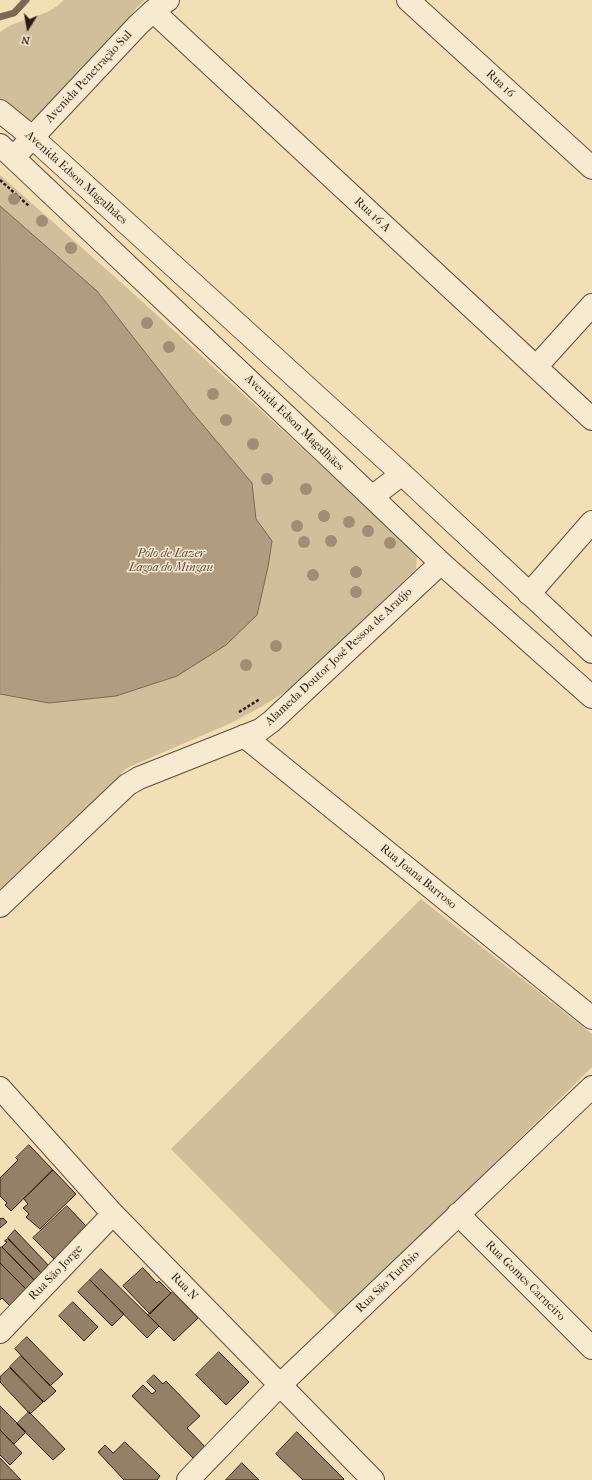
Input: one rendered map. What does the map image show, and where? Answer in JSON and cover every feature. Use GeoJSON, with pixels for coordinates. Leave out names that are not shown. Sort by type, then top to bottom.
{"type":"FeatureCollection","features":[{"type":"Feature","properties":{"kind":"street","name":"Rua 16"},"geometry":{"type":"LineString","coordinates":[[408,0],[592,168]]}},
{"type":"Feature","properties":{"kind":"street","name":"Avenida Penetração Sul"},"geometry":{"type":"LineString","coordinates":[[7,151],[32,137],[160,5]]}},
{"type":"Feature","properties":{"kind":"street","name":"Rua 16 A"},"geometry":{"type":"LineString","coordinates":[[160,5],[536,367],[592,419]]}},
{"type":"Feature","properties":{"kind":"street","name":"Avenida Edson Magalhães"},"geometry":{"type":"LineString","coordinates":[[0,111],[32,137],[402,474],[528,594],[592,652]]}},
{"type":"Feature","properties":{"kind":"street","name":"Avenida Edson Magalhães"},"geometry":{"type":"LineString","coordinates":[[7,151],[372,498],[442,563],[592,697]]}},
{"type":"Feature","properties":{"kind":"street"},"geometry":{"type":"LineString","coordinates":[[536,367],[592,305]]}},
{"type":"Feature","properties":{"kind":"street"},"geometry":{"type":"LineString","coordinates":[[372,498],[402,474]]}},
{"type":"Feature","properties":{"kind":"street"},"geometry":{"type":"LineString","coordinates":[[528,594],[592,522]]}},
{"type":"Feature","properties":{"kind":"street","name":"Alameda Doutor José Pessoa de Araújo"},"geometry":{"type":"LineString","coordinates":[[0,906],[127,785],[139,778],[260,730],[272,722],[442,563]]}},
{"type":"Feature","properties":{"kind":"street","name":"Rua Joana Barroso"},"geometry":{"type":"LineString","coordinates":[[244,736],[592,1018]]}},
{"type":"Feature","properties":{"kind":"street","name":"Rua São Turíbio"},"geometry":{"type":"LineString","coordinates":[[188,1480],[280,1385],[592,1087]]}},
{"type":"Feature","properties":{"kind":"street","name":"Rua N"},"geometry":{"type":"LineString","coordinates":[[0,1088],[113,1214],[373,1480]]}},
{"type":"Feature","properties":{"kind":"street","name":"Rua São Jorge"},"geometry":{"type":"LineString","coordinates":[[0,1332],[113,1214]]}},
{"type":"Feature","properties":{"kind":"street","name":"Rua Gomes Carneiro"},"geometry":{"type":"LineString","coordinates":[[458,1214],[592,1348]]}},
{"type":"Feature","properties":{"kind":"path"},"geometry":{"type":"LineString","coordinates":[[0,180],[30,206]]}},
{"type":"Feature","properties":{"kind":"path"},"geometry":{"type":"LineString","coordinates":[[235,715],[263,698]]}},
{"type":"Feature","properties":{"kind":"green space"},"geometry":{"type":"Polygon","coordinates":[[[64,0],[145,0],[137,7],[111,42],[36,119],[27,121],[0,101],[0,32],[16,23],[49,11],[64,0]]]}},
{"type":"Feature","properties":{"kind":"green space","name":"Pólo de Lazer Lagoa do Mingau"},"geometry":{"type":"Polygon","coordinates":[[[0,175],[134,294],[417,554],[416,569],[292,688],[231,723],[127,768],[0,893],[0,175]]]}},
{"type":"Feature","properties":{"kind":"green space"},"geometry":{"type":"Polygon","coordinates":[[[421,899],[592,1034],[592,1067],[338,1318],[171,1149],[421,899]]]}},
{"type":"Feature","properties":{"kind":"shaded area"},"geometry":{"type":"Polygon","coordinates":[[[0,206],[97,291],[191,411],[252,483],[256,519],[272,541],[268,567],[257,615],[226,645],[177,676],[116,696],[49,703],[0,694],[0,206]]]}},
{"type":"Feature","properties":{"kind":"building"},"geometry":{"type":"Polygon","coordinates":[[[29,1145],[53,1170],[11,1211],[5,1205],[7,1203],[0,1196],[0,1178],[18,1160],[16,1158],[29,1145]]]}},
{"type":"Feature","properties":{"kind":"building"},"geometry":{"type":"Polygon","coordinates":[[[53,1170],[76,1194],[40,1229],[26,1217],[29,1214],[23,1208],[28,1204],[24,1199],[53,1170]]]}},
{"type":"Feature","properties":{"kind":"building"},"geometry":{"type":"Polygon","coordinates":[[[67,1206],[87,1227],[54,1259],[33,1238],[67,1206]]]}},
{"type":"Feature","properties":{"kind":"building"},"geometry":{"type":"Polygon","coordinates":[[[0,1218],[3,1218],[7,1222],[0,1228],[0,1218]]]}},
{"type":"Feature","properties":{"kind":"building"},"geometry":{"type":"Polygon","coordinates":[[[15,1230],[51,1268],[43,1275],[8,1238],[15,1230]]]}},
{"type":"Feature","properties":{"kind":"building"},"geometry":{"type":"Polygon","coordinates":[[[8,1239],[43,1275],[36,1282],[2,1247],[8,1239]]]}},
{"type":"Feature","properties":{"kind":"building"},"geometry":{"type":"Polygon","coordinates":[[[2,1247],[36,1282],[27,1290],[0,1263],[0,1248],[2,1247]]]}},
{"type":"Feature","properties":{"kind":"building"},"geometry":{"type":"Polygon","coordinates":[[[0,1263],[30,1293],[10,1306],[2,1298],[0,1300],[0,1263]]]}},
{"type":"Feature","properties":{"kind":"building"},"geometry":{"type":"Polygon","coordinates":[[[143,1268],[157,1283],[159,1281],[171,1293],[150,1314],[123,1286],[143,1268]]]}},
{"type":"Feature","properties":{"kind":"building"},"geometry":{"type":"Polygon","coordinates":[[[101,1269],[159,1326],[147,1338],[90,1280],[101,1269]]]}},
{"type":"Feature","properties":{"kind":"building"},"geometry":{"type":"Polygon","coordinates":[[[90,1280],[124,1314],[112,1326],[78,1292],[90,1280]]]}},
{"type":"Feature","properties":{"kind":"building"},"geometry":{"type":"Polygon","coordinates":[[[173,1292],[198,1318],[174,1341],[148,1315],[173,1292]]]}},
{"type":"Feature","properties":{"kind":"building"},"geometry":{"type":"Polygon","coordinates":[[[73,1302],[98,1327],[84,1341],[59,1316],[73,1302]]]}},
{"type":"Feature","properties":{"kind":"building"},"geometry":{"type":"Polygon","coordinates":[[[27,1337],[63,1374],[50,1386],[15,1349],[27,1337]]]}},
{"type":"Feature","properties":{"kind":"building"},"geometry":{"type":"Polygon","coordinates":[[[219,1352],[249,1382],[226,1405],[196,1375],[219,1352]]]}},
{"type":"Feature","properties":{"kind":"building"},"geometry":{"type":"Polygon","coordinates":[[[21,1356],[56,1391],[44,1402],[10,1367],[21,1356]]]}},
{"type":"Feature","properties":{"kind":"building"},"geometry":{"type":"Polygon","coordinates":[[[10,1368],[43,1402],[30,1414],[0,1382],[0,1377],[10,1368]]]}},
{"type":"Feature","properties":{"kind":"building"},"geometry":{"type":"Polygon","coordinates":[[[154,1375],[163,1384],[166,1381],[200,1416],[187,1428],[208,1450],[196,1461],[132,1396],[143,1385],[152,1394],[156,1391],[147,1382],[154,1375]]]}},
{"type":"Feature","properties":{"kind":"building"},"geometry":{"type":"Polygon","coordinates":[[[0,1406],[26,1432],[14,1444],[0,1430],[0,1406]]]}},
{"type":"Feature","properties":{"kind":"building"},"geometry":{"type":"Polygon","coordinates":[[[29,1412],[65,1449],[53,1460],[17,1424],[29,1412]]]}},
{"type":"Feature","properties":{"kind":"building"},"geometry":{"type":"Polygon","coordinates":[[[0,1430],[22,1453],[10,1465],[0,1455],[0,1430]]]}},
{"type":"Feature","properties":{"kind":"building"},"geometry":{"type":"Polygon","coordinates":[[[297,1432],[344,1479],[343,1480],[303,1480],[276,1454],[297,1432]]]}},
{"type":"Feature","properties":{"kind":"building"},"geometry":{"type":"Polygon","coordinates":[[[125,1442],[160,1476],[157,1480],[124,1480],[98,1452],[105,1445],[113,1453],[125,1442]]]}},
{"type":"Feature","properties":{"kind":"building"},"geometry":{"type":"Polygon","coordinates":[[[0,1458],[21,1480],[0,1480],[0,1458]]]}},
{"type":"Feature","properties":{"kind":"building"},"geometry":{"type":"Polygon","coordinates":[[[242,1463],[259,1480],[226,1480],[242,1463]]]}},
{"type":"Feature","properties":{"kind":"waterway"},"geometry":{"type":"LineString","coordinates":[[0,17],[14,13],[26,0]]}}]}
